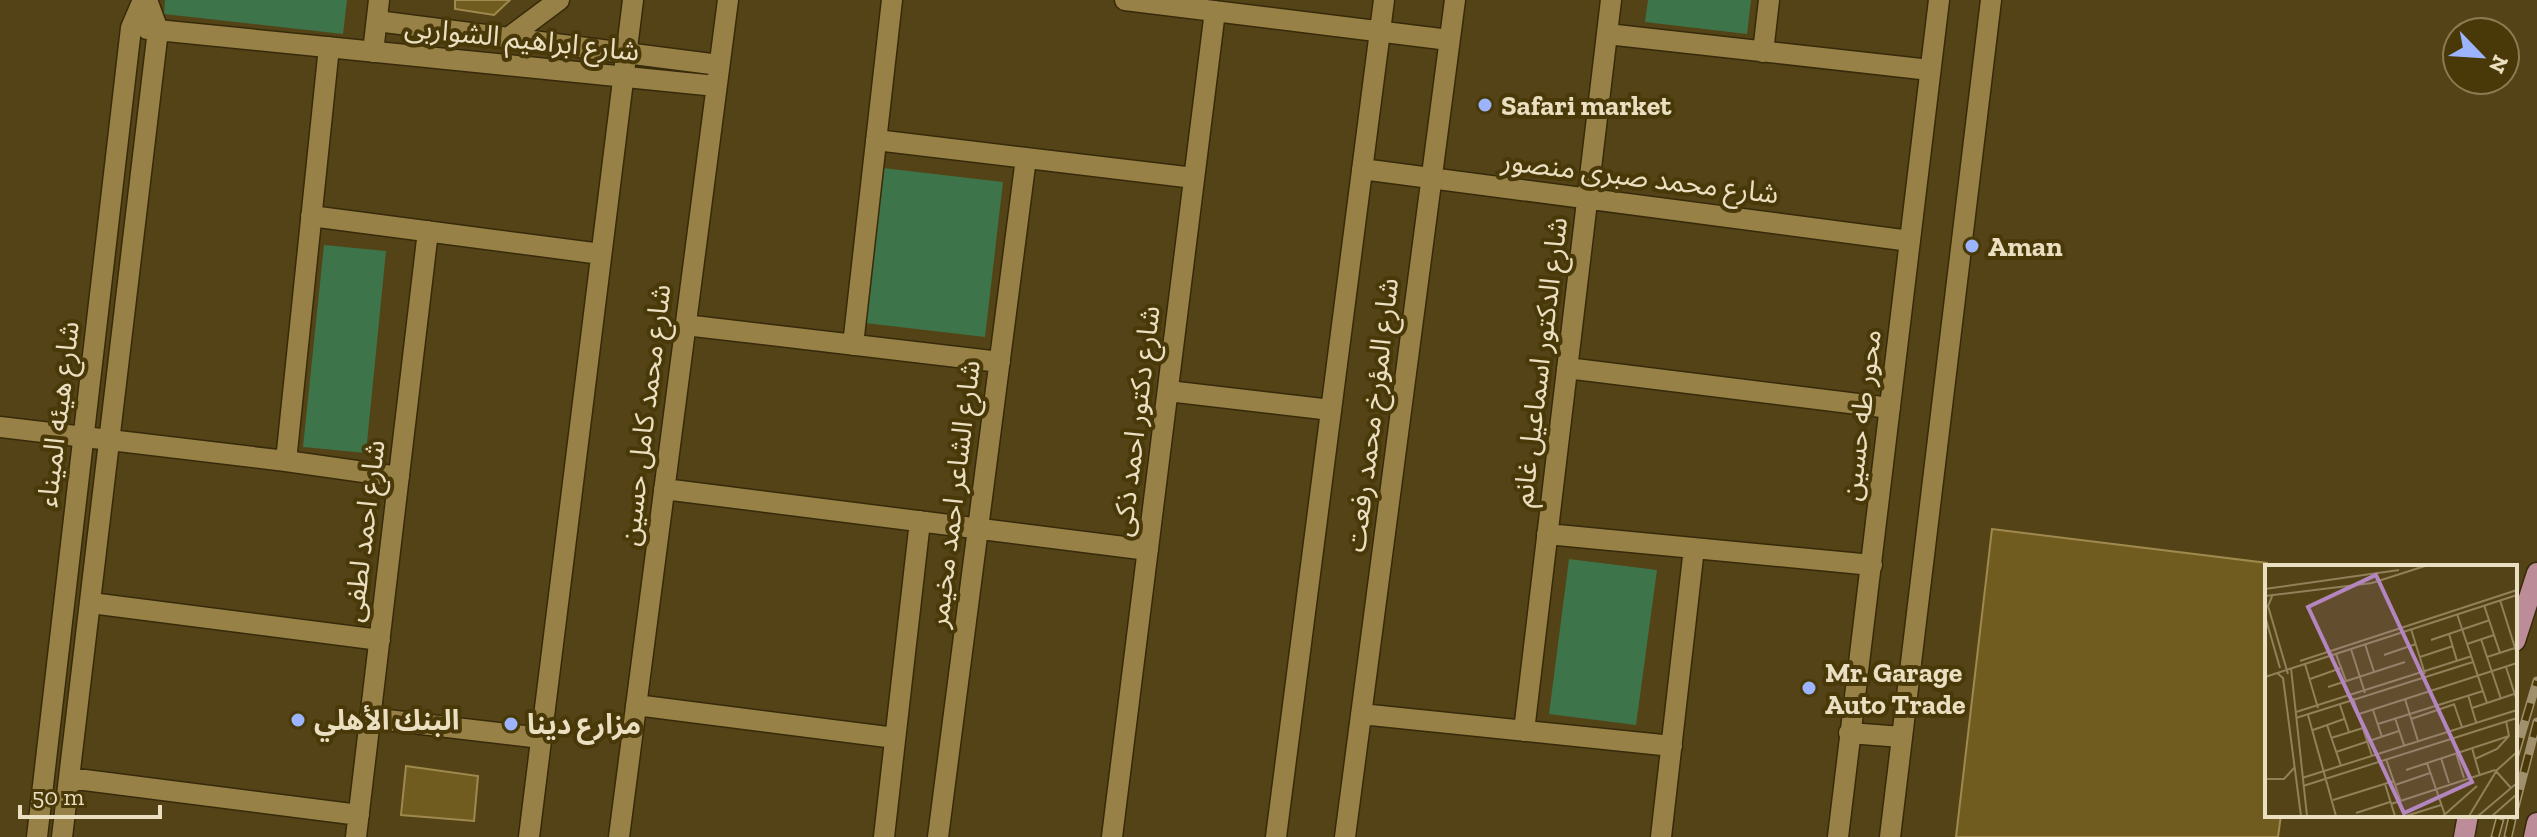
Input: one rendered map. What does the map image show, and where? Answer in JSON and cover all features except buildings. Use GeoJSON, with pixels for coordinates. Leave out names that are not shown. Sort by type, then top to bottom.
{"type":"FeatureCollection","features":[{"type":"Feature","properties":{"kind":"main road"},"geometry":{"type":"LineString","coordinates":[[2517,635],[2537,573]]}},
{"type":"Feature","properties":{"kind":"main road"},"geometry":{"type":"LineString","coordinates":[[2464,837],[2468,817]]}},
{"type":"Feature","properties":{"kind":"main road"},"geometry":{"type":"LineString","coordinates":[[2534,837],[2537,823]]}},
{"type":"Feature","properties":{"kind":"street","name":"شارع هيئه الميناء"},"geometry":{"type":"LineString","coordinates":[[37,837],[131,28],[145,0]]}},
{"type":"Feature","properties":{"kind":"street","name":"شارع هيئه الميناء"},"geometry":{"type":"LineString","coordinates":[[62,837],[158,30],[145,0]]}},
{"type":"Feature","properties":{"kind":"street"},"geometry":{"type":"LineString","coordinates":[[373,52],[379,0]]}},
{"type":"Feature","properties":{"kind":"street"},"geometry":{"type":"LineString","coordinates":[[508,38],[559,0]]}},
{"type":"Feature","properties":{"kind":"street"},"geometry":{"type":"LineString","coordinates":[[529,837],[633,0]]}},
{"type":"Feature","properties":{"kind":"street","name":"شارع محمد كامل حسين"},"geometry":{"type":"LineString","coordinates":[[619,837],[728,0]]}},
{"type":"Feature","properties":{"kind":"street"},"geometry":{"type":"LineString","coordinates":[[853,345],[892,0]]}},
{"type":"Feature","properties":{"kind":"street"},"geometry":{"type":"LineString","coordinates":[[1125,0],[1449,40]]}},
{"type":"Feature","properties":{"kind":"street","name":"شارع المؤرخ محمد رفعت"},"geometry":{"type":"LineString","coordinates":[[1276,837],[1384,0]]}},
{"type":"Feature","properties":{"kind":"street","name":"شارع المؤرخ محمد رفعت"},"geometry":{"type":"LineString","coordinates":[[1345,837],[1455,0]]}},
{"type":"Feature","properties":{"kind":"street","name":"شارع الدكتور اسماعيل غانم"},"geometry":{"type":"LineString","coordinates":[[1524,731],[1611,0]]}},
{"type":"Feature","properties":{"kind":"street"},"geometry":{"type":"LineString","coordinates":[[1763,52],[1769,0]]}},
{"type":"Feature","properties":{"kind":"street","name":"محور طه حسين"},"geometry":{"type":"LineString","coordinates":[[1838,837],[1939,0]]}},
{"type":"Feature","properties":{"kind":"street"},"geometry":{"type":"LineString","coordinates":[[1890,837],[1991,0]]}},
{"type":"Feature","properties":{"kind":"street","name":"شارع دكتور احمد ذكى"},"geometry":{"type":"LineString","coordinates":[[1112,837],[1215,11]]}},
{"type":"Feature","properties":{"kind":"street","name":"شارع ابراهيم الشواربى"},"geometry":{"type":"LineString","coordinates":[[377,21],[719,65]]}},
{"type":"Feature","properties":{"kind":"street","name":"شارع ابراهيم الشواربى"},"geometry":{"type":"LineString","coordinates":[[131,28],[716,86]]}},
{"type":"Feature","properties":{"kind":"street"},"geometry":{"type":"LineString","coordinates":[[1607,34],[1930,70]]}},
{"type":"Feature","properties":{"kind":"street"},"geometry":{"type":"LineString","coordinates":[[286,461],[329,47]]}},
{"type":"Feature","properties":{"kind":"street"},"geometry":{"type":"LineString","coordinates":[[876,140],[1194,178]]}},
{"type":"Feature","properties":{"kind":"street","name":"شارع الشاعر احمد مخيمر"},"geometry":{"type":"LineString","coordinates":[[938,837],[1026,158]]}},
{"type":"Feature","properties":{"kind":"street","name":"شارع محمد صبرى منصور"},"geometry":{"type":"LineString","coordinates":[[1362,169],[1910,241]]}},
{"type":"Feature","properties":{"kind":"street"},"geometry":{"type":"LineString","coordinates":[[311,216],[601,254]]}},
{"type":"Feature","properties":{"kind":"street","name":"شارع احمد لطفى"},"geometry":{"type":"LineString","coordinates":[[356,837],[428,231]]}},
{"type":"Feature","properties":{"kind":"street"},"geometry":{"type":"LineString","coordinates":[[685,325],[1000,362]]}},
{"type":"Feature","properties":{"kind":"street"},"geometry":{"type":"LineString","coordinates":[[1567,368],[1890,408]]}},
{"type":"Feature","properties":{"kind":"street"},"geometry":{"type":"LineString","coordinates":[[1168,391],[1331,410]]}},
{"type":"Feature","properties":{"kind":"street"},"geometry":{"type":"LineString","coordinates":[[0,427],[399,477]]}},
{"type":"Feature","properties":{"kind":"street"},"geometry":{"type":"LineString","coordinates":[[664,489],[1148,550]]}},
{"type":"Feature","properties":{"kind":"street","name":"شارع الشاعر احمد مخيمر"},"geometry":{"type":"LineString","coordinates":[[884,837],[920,521]]}},
{"type":"Feature","properties":{"kind":"street"},"geometry":{"type":"LineString","coordinates":[[1547,534],[1872,565]]}},
{"type":"Feature","properties":{"kind":"street"},"geometry":{"type":"LineString","coordinates":[[1661,837],[1694,548]]}},
{"type":"Feature","properties":{"kind":"street"},"geometry":{"type":"LineString","coordinates":[[91,603],[380,640]]}},
{"type":"Feature","properties":{"kind":"street"},"geometry":{"type":"LineString","coordinates":[[636,705],[895,738]]}},
{"type":"Feature","properties":{"kind":"street"},"geometry":{"type":"LineString","coordinates":[[1361,714],[1672,746]]}},
{"type":"Feature","properties":{"kind":"street"},"geometry":{"type":"LineString","coordinates":[[370,718],[541,738]]}},
{"type":"Feature","properties":{"kind":"street"},"geometry":{"type":"LineString","coordinates":[[1849,733],[1902,737]]}},
{"type":"Feature","properties":{"kind":"street"},"geometry":{"type":"LineString","coordinates":[[69,778],[359,815]]}},
{"type":"Feature","properties":{"kind":"green space"},"geometry":{"type":"Polygon","coordinates":[[[165,0],[347,0],[343,34],[164,14],[165,0]]]}},
{"type":"Feature","properties":{"kind":"green space"},"geometry":{"type":"Polygon","coordinates":[[[1648,0],[1751,0],[1747,34],[1645,22],[1648,0]]]}},
{"type":"Feature","properties":{"kind":"green space"},"geometry":{"type":"Polygon","coordinates":[[[883,168],[1003,182],[985,337],[865,323],[883,168]]]}},
{"type":"Feature","properties":{"kind":"green space"},"geometry":{"type":"Polygon","coordinates":[[[324,245],[386,251],[366,453],[303,447],[324,245]]]}},
{"type":"Feature","properties":{"kind":"green space"},"geometry":{"type":"Polygon","coordinates":[[[1569,559],[1657,570],[1636,725],[1549,714],[1569,559]]]}},
{"type":"Feature","properties":{"kind":"railway"},"geometry":{"type":"LineString","coordinates":[[2517,748],[2537,681]]}},
{"type":"Feature","properties":{"kind":"railway"},"geometry":{"type":"LineString","coordinates":[[2517,799],[2537,722]]}},
{"type":"Feature","properties":{"kind":"railway"},"geometry":{"type":"LineString","coordinates":[[2495,837],[2500,817]]}},
{"type":"Feature","properties":{"kind":"railway"},"geometry":{"type":"LineString","coordinates":[[2508,837],[2513,817]]}},
{"type":"Feature","properties":{"kind":"place","name":"Safari market"},"geometry":{"type":"Point","coordinates":[1485,105]}},
{"type":"Feature","properties":{"kind":"place","name":"Aman"},"geometry":{"type":"Point","coordinates":[1972,246]}},
{"type":"Feature","properties":{"kind":"place","name":"Mr. Garage Auto Trade"},"geometry":{"type":"Point","coordinates":[1809,688]}},
{"type":"Feature","properties":{"kind":"place","name":"البنك الأهلي"},"geometry":{"type":"Point","coordinates":[298,720]}},
{"type":"Feature","properties":{"kind":"place","name":"مزارع دينا"},"geometry":{"type":"Point","coordinates":[511,724]}}]}
